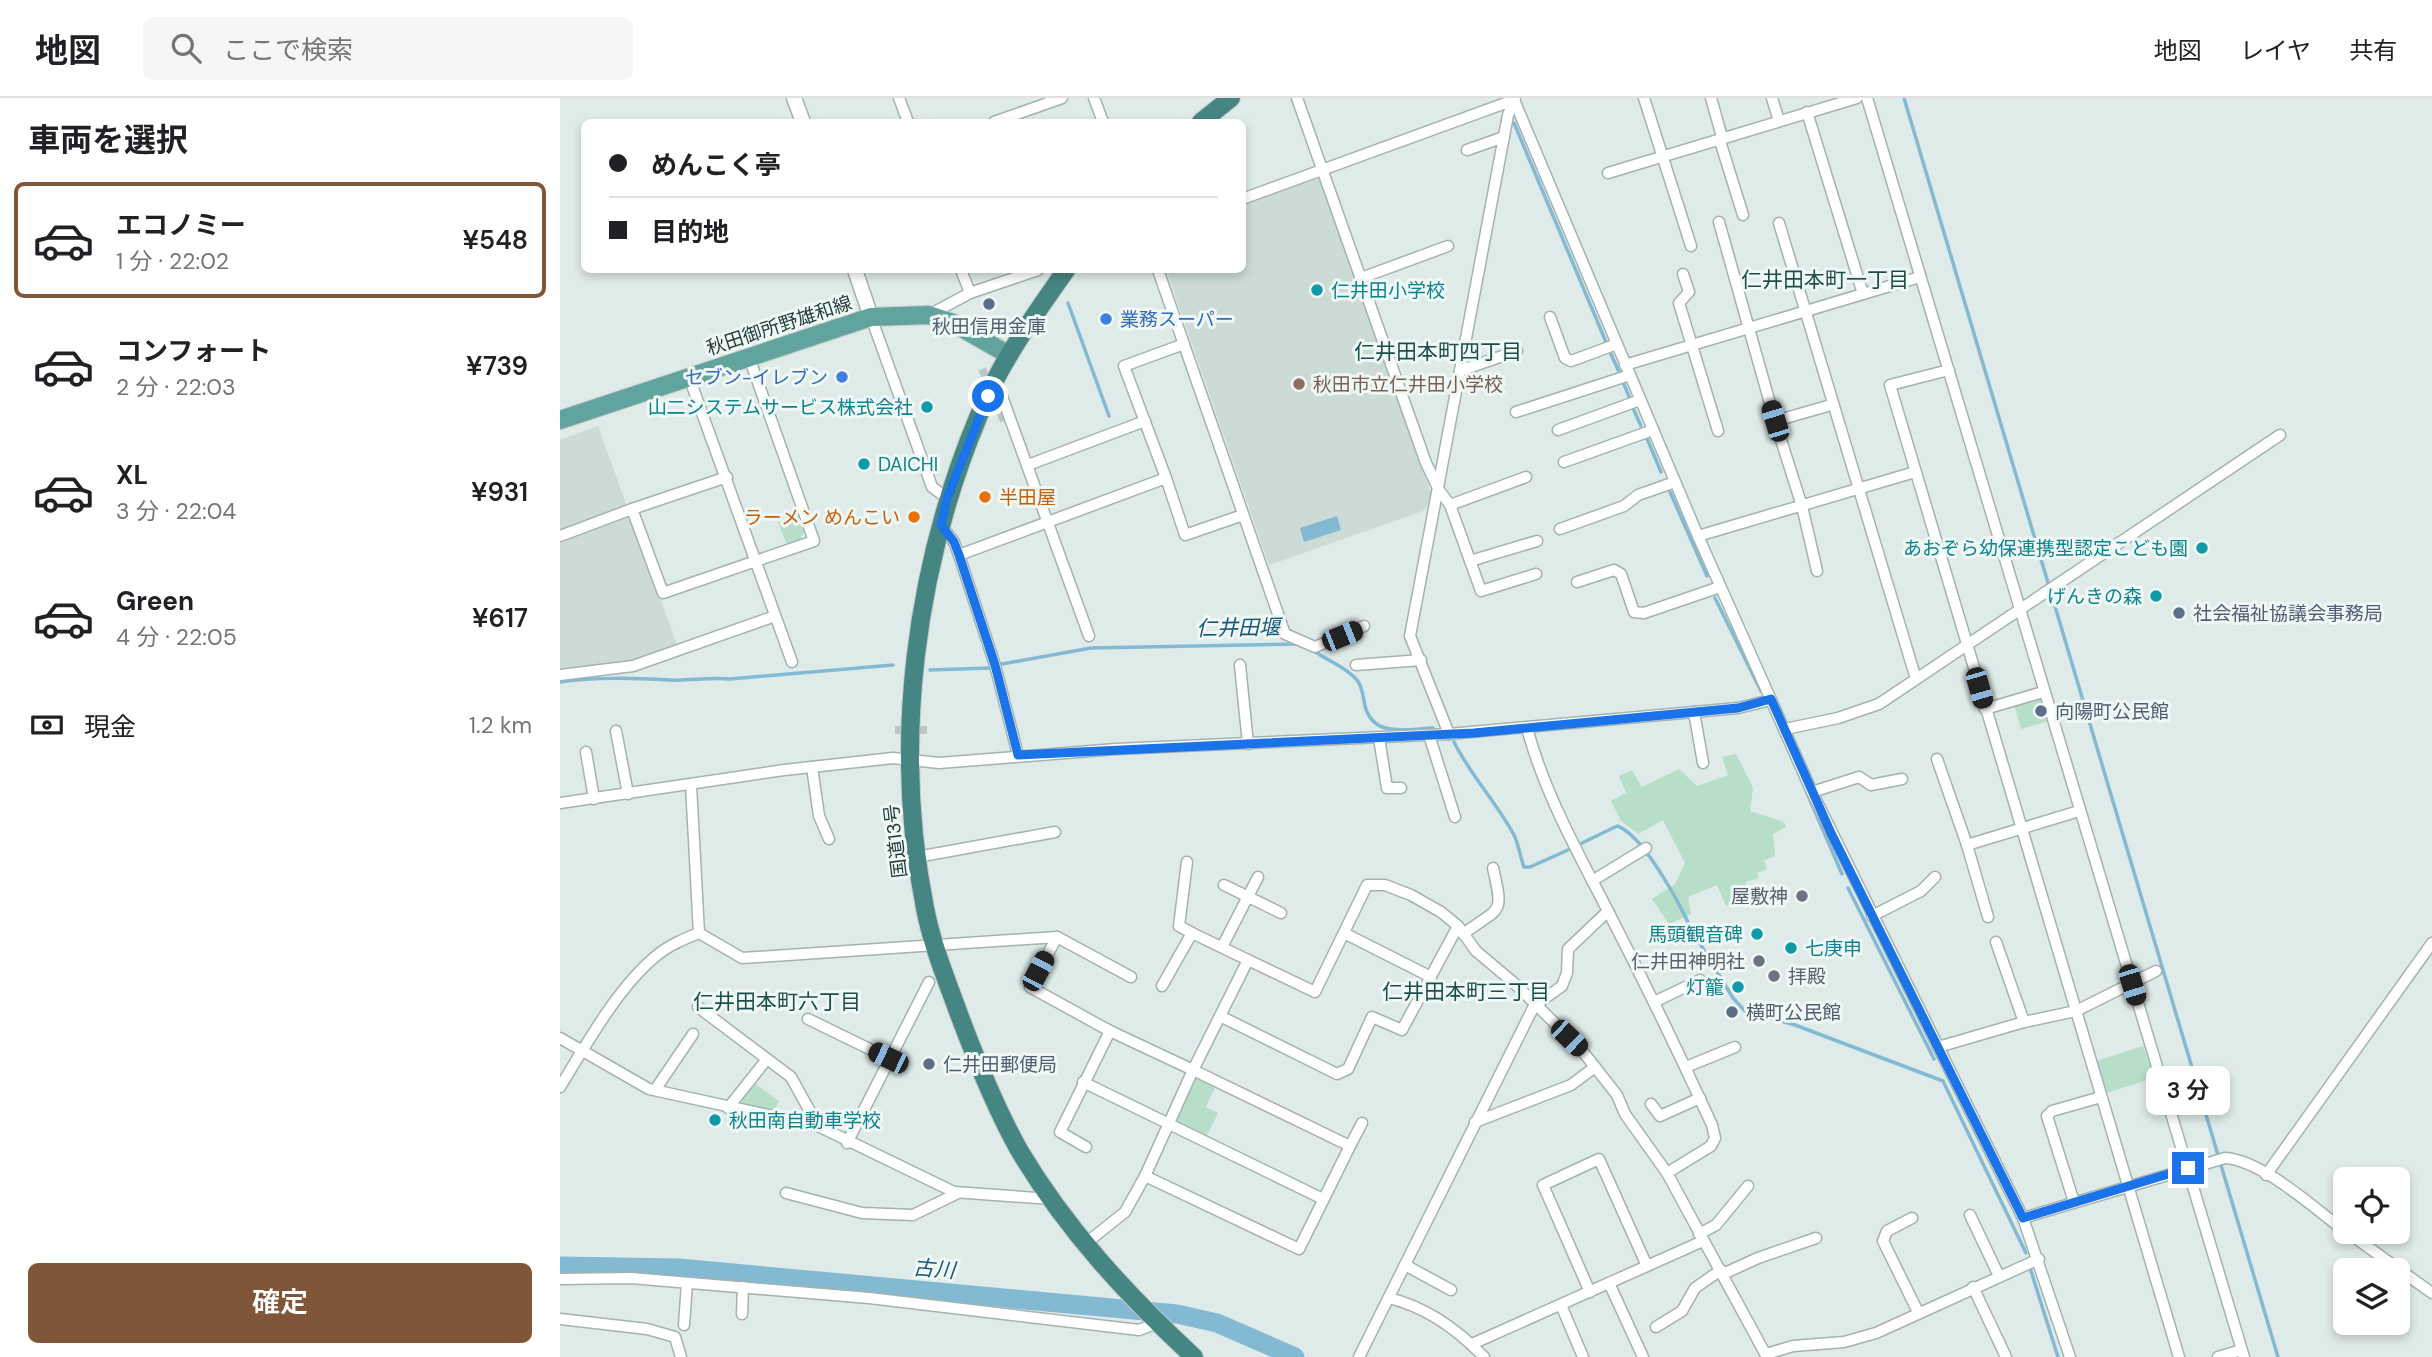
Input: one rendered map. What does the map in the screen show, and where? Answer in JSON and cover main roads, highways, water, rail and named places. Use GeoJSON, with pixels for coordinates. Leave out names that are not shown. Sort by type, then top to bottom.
{"type":"FeatureCollection","features":[{"type":"Feature","properties":{"kind":"highway"},"geometry":{"type":"LineString","coordinates":[[1205,119],[1231,98]]}},
{"type":"Feature","properties":{"kind":"highway","name":"国道13号"},"geometry":{"type":"LineString","coordinates":[[1064,273],[1009,355],[996,380],[979,413],[947,498],[920,622],[909,760],[917,857],[934,944],[980,1071],[1019,1149],[1051,1199],[1085,1244],[1131,1298],[1188,1354]]}},
{"type":"Feature","properties":{"kind":"main road","name":"秋田御所野雄和線"},"geometry":{"type":"LineString","coordinates":[[560,420],[872,317],[929,315],[953,323],[1009,355]]}},
{"type":"Feature","properties":{"kind":"water"},"geometry":{"type":"Polygon","coordinates":[[[1337,516],[1341,530],[1304,542],[1300,528],[1337,516]]]}},
{"type":"Feature","properties":{"kind":"waterway"},"geometry":{"type":"LineString","coordinates":[[1904,98],[2278,1357]]}},
{"type":"Feature","properties":{"kind":"waterway"},"geometry":{"type":"LineString","coordinates":[[1514,123],[1606,342]]}},
{"type":"Feature","properties":{"kind":"waterway"},"geometry":{"type":"LineString","coordinates":[[1068,303],[1109,416]]}},
{"type":"Feature","properties":{"kind":"waterway"},"geometry":{"type":"LineString","coordinates":[[1610,352],[1620,374]]}},
{"type":"Feature","properties":{"kind":"waterway"},"geometry":{"type":"LineString","coordinates":[[1623,382],[1630,399]]}},
{"type":"Feature","properties":{"kind":"waterway"},"geometry":{"type":"LineString","coordinates":[[1633,408],[1641,426]]}},
{"type":"Feature","properties":{"kind":"waterway"},"geometry":{"type":"LineString","coordinates":[[1646,436],[1661,472]]}},
{"type":"Feature","properties":{"kind":"waterway"},"geometry":{"type":"LineString","coordinates":[[1670,492],[1707,576]]}},
{"type":"Feature","properties":{"kind":"waterway"},"geometry":{"type":"LineString","coordinates":[[1715,598],[1761,691]]}},
{"type":"Feature","properties":{"kind":"waterway","name":"仁井田堰"},"geometry":{"type":"LineString","coordinates":[[1002,664],[1091,648],[1296,644]]}},
{"type":"Feature","properties":{"kind":"waterway","name":"仁井田堰"},"geometry":{"type":"LineString","coordinates":[[1313,650],[1357,680],[1369,716],[1375,723],[1402,730],[1433,728]]}},
{"type":"Feature","properties":{"kind":"waterway"},"geometry":{"type":"LineString","coordinates":[[560,682],[615,678],[730,679],[893,665]]}},
{"type":"Feature","properties":{"kind":"waterway"},"geometry":{"type":"LineString","coordinates":[[930,670],[990,668]]}},
{"type":"Feature","properties":{"kind":"waterway","name":"仁井田堰"},"geometry":{"type":"LineString","coordinates":[[1454,742],[1514,835],[1524,867],[1530,867],[1568,850]]}},
{"type":"Feature","properties":{"kind":"waterway"},"geometry":{"type":"LineString","coordinates":[[1807,793],[1842,874]]}},
{"type":"Feature","properties":{"kind":"waterway","name":"仁井田堰"},"geometry":{"type":"LineString","coordinates":[[1582,843],[1617,826],[1627,832],[1638,842],[1660,872],[1692,931]]}},
{"type":"Feature","properties":{"kind":"waterway"},"geometry":{"type":"LineString","coordinates":[[1848,888],[1934,1059]]}},
{"type":"Feature","properties":{"kind":"waterway","name":"仁井田堰"},"geometry":{"type":"LineString","coordinates":[[1699,942],[1733,998],[1745,1011],[1795,1025],[1943,1081],[2026,1253]]}},
{"type":"Feature","properties":{"kind":"waterway","name":"古川"},"geometry":{"type":"LineString","coordinates":[[560,1266],[679,1268],[1177,1314],[1217,1323],[1295,1357]]}},
{"type":"Feature","properties":{"kind":"waterway","name":"仁井田堰"},"geometry":{"type":"LineString","coordinates":[[2030,1268],[2058,1357]]}},
{"type":"Feature","properties":{"kind":"tunnel"},"geometry":{"type":"LineString","coordinates":[[982,369],[1004,421]]}},
{"type":"Feature","properties":{"kind":"tunnel"},"geometry":{"type":"LineString","coordinates":[[895,730],[928,730]]}},
{"type":"Feature","properties":{"kind":"place","name":"仁井田小学校"},"geometry":{"type":"Point","coordinates":[1317,290]}},
{"type":"Feature","properties":{"kind":"place","name":"秋田信用金庫"},"geometry":{"type":"Point","coordinates":[989,304]}},
{"type":"Feature","properties":{"kind":"place","name":"業務スーパー"},"geometry":{"type":"Point","coordinates":[1106,319]}},
{"type":"Feature","properties":{"kind":"place","name":"セブン-イレブン"},"geometry":{"type":"Point","coordinates":[842,377]}},
{"type":"Feature","properties":{"kind":"place","name":"秋田市立仁井田小学校"},"geometry":{"type":"Point","coordinates":[1299,384]}},
{"type":"Feature","properties":{"kind":"place","name":"山二システムサービス株式会社"},"geometry":{"type":"Point","coordinates":[927,407]}},
{"type":"Feature","properties":{"kind":"place","name":"DAICHI"},"geometry":{"type":"Point","coordinates":[864,464]}},
{"type":"Feature","properties":{"kind":"place","name":"半田屋"},"geometry":{"type":"Point","coordinates":[985,497]}},
{"type":"Feature","properties":{"kind":"place","name":"ラーメン めんこい"},"geometry":{"type":"Point","coordinates":[914,517]}},
{"type":"Feature","properties":{"kind":"place","name":"あおぞら幼保連携型認定こども園"},"geometry":{"type":"Point","coordinates":[2202,548]}},
{"type":"Feature","properties":{"kind":"place","name":"げんきの森"},"geometry":{"type":"Point","coordinates":[2156,596]}},
{"type":"Feature","properties":{"kind":"place","name":"社会福祉協議会事務局"},"geometry":{"type":"Point","coordinates":[2179,613]}},
{"type":"Feature","properties":{"kind":"place","name":"向陽町公民館"},"geometry":{"type":"Point","coordinates":[2041,711]}},
{"type":"Feature","properties":{"kind":"place","name":"屋敷神"},"geometry":{"type":"Point","coordinates":[1802,896]}},
{"type":"Feature","properties":{"kind":"place","name":"馬頭観音碑"},"geometry":{"type":"Point","coordinates":[1757,934]}},
{"type":"Feature","properties":{"kind":"place","name":"七庚申"},"geometry":{"type":"Point","coordinates":[1791,948]}},
{"type":"Feature","properties":{"kind":"place","name":"仁井田神明社"},"geometry":{"type":"Point","coordinates":[1759,961]}},
{"type":"Feature","properties":{"kind":"place","name":"拝殿"},"geometry":{"type":"Point","coordinates":[1774,976]}},
{"type":"Feature","properties":{"kind":"place","name":"灯籠"},"geometry":{"type":"Point","coordinates":[1738,987]}},
{"type":"Feature","properties":{"kind":"place","name":"横町公民館"},"geometry":{"type":"Point","coordinates":[1732,1012]}},
{"type":"Feature","properties":{"kind":"place","name":"仁井田郵便局"},"geometry":{"type":"Point","coordinates":[929,1064]}},
{"type":"Feature","properties":{"kind":"place","name":"秋田南自動車学校"},"geometry":{"type":"Point","coordinates":[715,1120]}},
{"type":"Feature","properties":{"kind":"district","name":"仁井田本町一丁目"},"geometry":{"type":"Point","coordinates":[1825,280]}},
{"type":"Feature","properties":{"kind":"district","name":"仁井田本町四丁目"},"geometry":{"type":"Point","coordinates":[1438,352]}},
{"type":"Feature","properties":{"kind":"district","name":"仁井田本町三丁目"},"geometry":{"type":"Point","coordinates":[1466,992]}},
{"type":"Feature","properties":{"kind":"district","name":"仁井田本町六丁目"},"geometry":{"type":"Point","coordinates":[777,1002]}}]}
